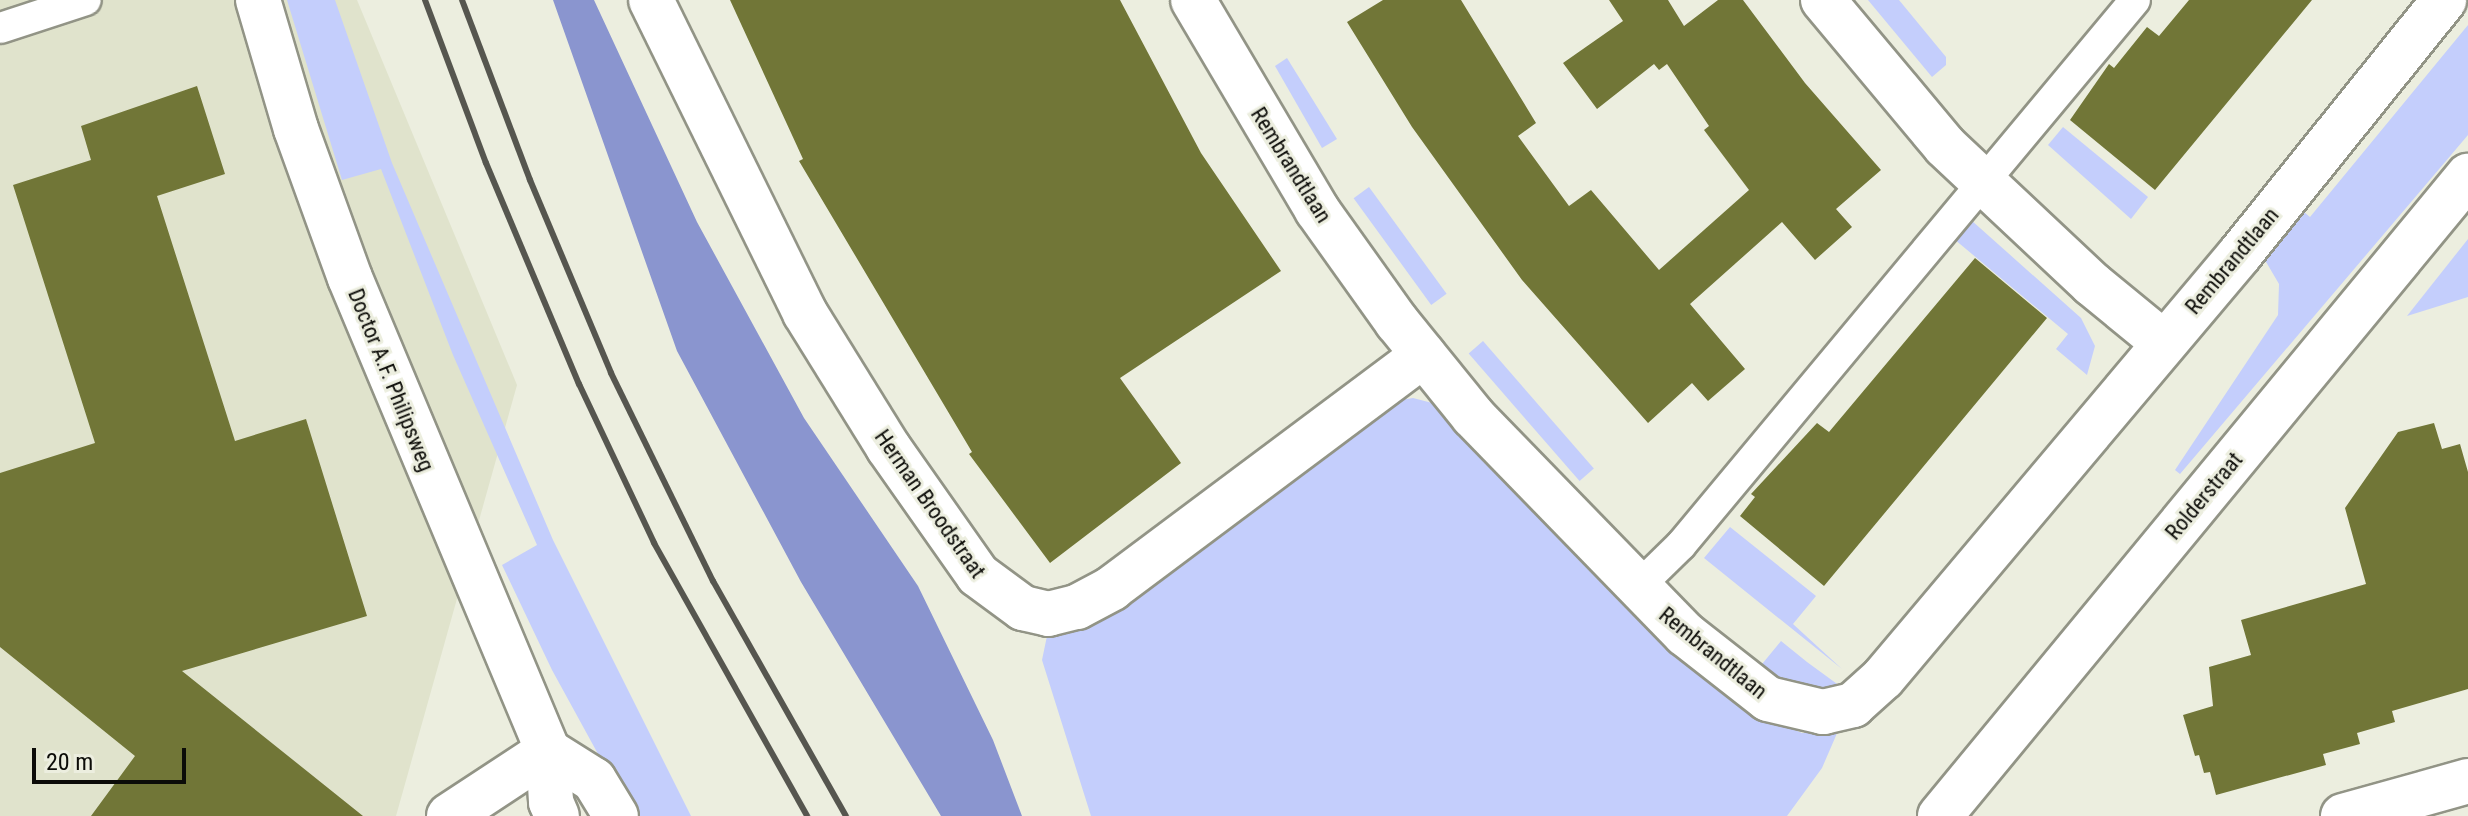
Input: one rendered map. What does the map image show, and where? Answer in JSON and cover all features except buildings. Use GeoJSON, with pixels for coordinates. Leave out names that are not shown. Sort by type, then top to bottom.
{"type":"FeatureCollection","features":[{"type":"Feature","properties":{"kind":"street","name":"Doctor A.F. Philipsweg"},"geometry":{"type":"LineString","coordinates":[[258,0],[296,129],[350,278],[548,751],[551,802],[557,816]]}},
{"type":"Feature","properties":{"kind":"street","name":"Herman Broodstraat"},"geometry":{"type":"LineString","coordinates":[[651,0],[805,313],[888,447],[978,575],[1023,608],[1048,614],[1077,607],[1112,588],[1423,355]]}},
{"type":"Feature","properties":{"kind":"street","name":"Rembrandtlaan"},"geometry":{"type":"LineString","coordinates":[[1193,0],[1317,210],[1423,355],[1502,449],[1636,589],[1768,699],[1823,712],[1853,705],[1883,678],[2164,343],[2444,0]]}},
{"type":"Feature","properties":{"kind":"street"},"geometry":{"type":"LineString","coordinates":[[1823,0],[1880,73],[1983,183],[2164,343]]}},
{"type":"Feature","properties":{"kind":"street","name":"Rolderstraat"},"geometry":{"type":"LineString","coordinates":[[1940,816],[2468,176]]}},
{"type":"Feature","properties":{"kind":"street"},"geometry":{"type":"LineString","coordinates":[[449,816],[548,751],[594,780],[616,816]]}},
{"type":"Feature","properties":{"kind":"street"},"geometry":{"type":"LineString","coordinates":[[2343,816],[2468,781]]}},
{"type":"Feature","properties":{"kind":"lane"},"geometry":{"type":"LineString","coordinates":[[0,28],[86,0]]}},
{"type":"Feature","properties":{"kind":"lane"},"geometry":{"type":"LineString","coordinates":[[1636,589],[1681,545],[2135,0]]}},
{"type":"Feature","properties":{"kind":"shaded area"},"geometry":{"type":"Polygon","coordinates":[[[0,0],[357,0],[517,385],[396,816],[0,816],[0,0]]]}},
{"type":"Feature","properties":{"kind":"shaded area"},"geometry":{"type":"Polygon","coordinates":[[[287,0],[335,0],[392,163],[553,540],[691,816],[632,816],[552,670],[502,565],[537,545],[453,355],[381,169],[342,180],[287,0]]]}},
{"type":"Feature","properties":{"kind":"shaded area"},"geometry":{"type":"Polygon","coordinates":[[[553,0],[594,0],[697,222],[804,418],[918,586],[993,740],[1022,816],[941,816],[801,582],[677,351],[553,0]]]}},
{"type":"Feature","properties":{"kind":"shaded area"},"geometry":{"type":"Polygon","coordinates":[[[1868,0],[1899,0],[1946,57],[1946,65],[1932,77],[1868,0]]]}},
{"type":"Feature","properties":{"kind":"shaded area"},"geometry":{"type":"Polygon","coordinates":[[[2468,25],[2468,135],[2180,474],[2175,470],[2278,315],[2279,284],[2262,255],[2298,207],[2310,217],[2468,25]]]}},
{"type":"Feature","properties":{"kind":"shaded area"},"geometry":{"type":"Polygon","coordinates":[[[1287,58],[1337,139],[1322,148],[1275,66],[1287,58]]]}},
{"type":"Feature","properties":{"kind":"shaded area"},"geometry":{"type":"Polygon","coordinates":[[[2063,127],[2148,197],[2131,219],[2048,145],[2063,127]]]}},
{"type":"Feature","properties":{"kind":"shaded area"},"geometry":{"type":"Polygon","coordinates":[[[1369,187],[1447,294],[1431,305],[1354,198],[1369,187]]]}},
{"type":"Feature","properties":{"kind":"shaded area"},"geometry":{"type":"Polygon","coordinates":[[[1971,220],[2081,318],[2095,346],[2087,375],[2056,349],[2068,334],[1954,239],[1971,220]]]}},
{"type":"Feature","properties":{"kind":"shaded area"},"geometry":{"type":"Polygon","coordinates":[[[2468,239],[2468,297],[2407,316],[2468,239]]]}},
{"type":"Feature","properties":{"kind":"shaded area"},"geometry":{"type":"Polygon","coordinates":[[[1483,341],[1594,469],[1580,481],[1469,353],[1483,341]]]}},
{"type":"Feature","properties":{"kind":"shaded area"},"geometry":{"type":"Polygon","coordinates":[[[1413,398],[1436,404],[1597,575],[1750,711],[1802,733],[1838,731],[1822,768],[1787,816],[1091,816],[1042,660],[1047,636],[1394,401],[1413,398]]]}},
{"type":"Feature","properties":{"kind":"shaded area"},"geometry":{"type":"Polygon","coordinates":[[[1730,527],[1816,596],[1793,624],[1842,669],[1704,558],[1730,527]]]}},
{"type":"Feature","properties":{"kind":"shaded area"},"geometry":{"type":"Polygon","coordinates":[[[1781,641],[1844,689],[1804,694],[1758,669],[1781,641]]]}},
{"type":"Feature","properties":{"kind":"railway"},"geometry":{"type":"LineString","coordinates":[[425,0],[486,163],[579,384],[654,543],[807,816]]}},
{"type":"Feature","properties":{"kind":"railway"},"geometry":{"type":"LineString","coordinates":[[462,0],[530,180],[611,373],[713,581],[846,816]]}}]}
